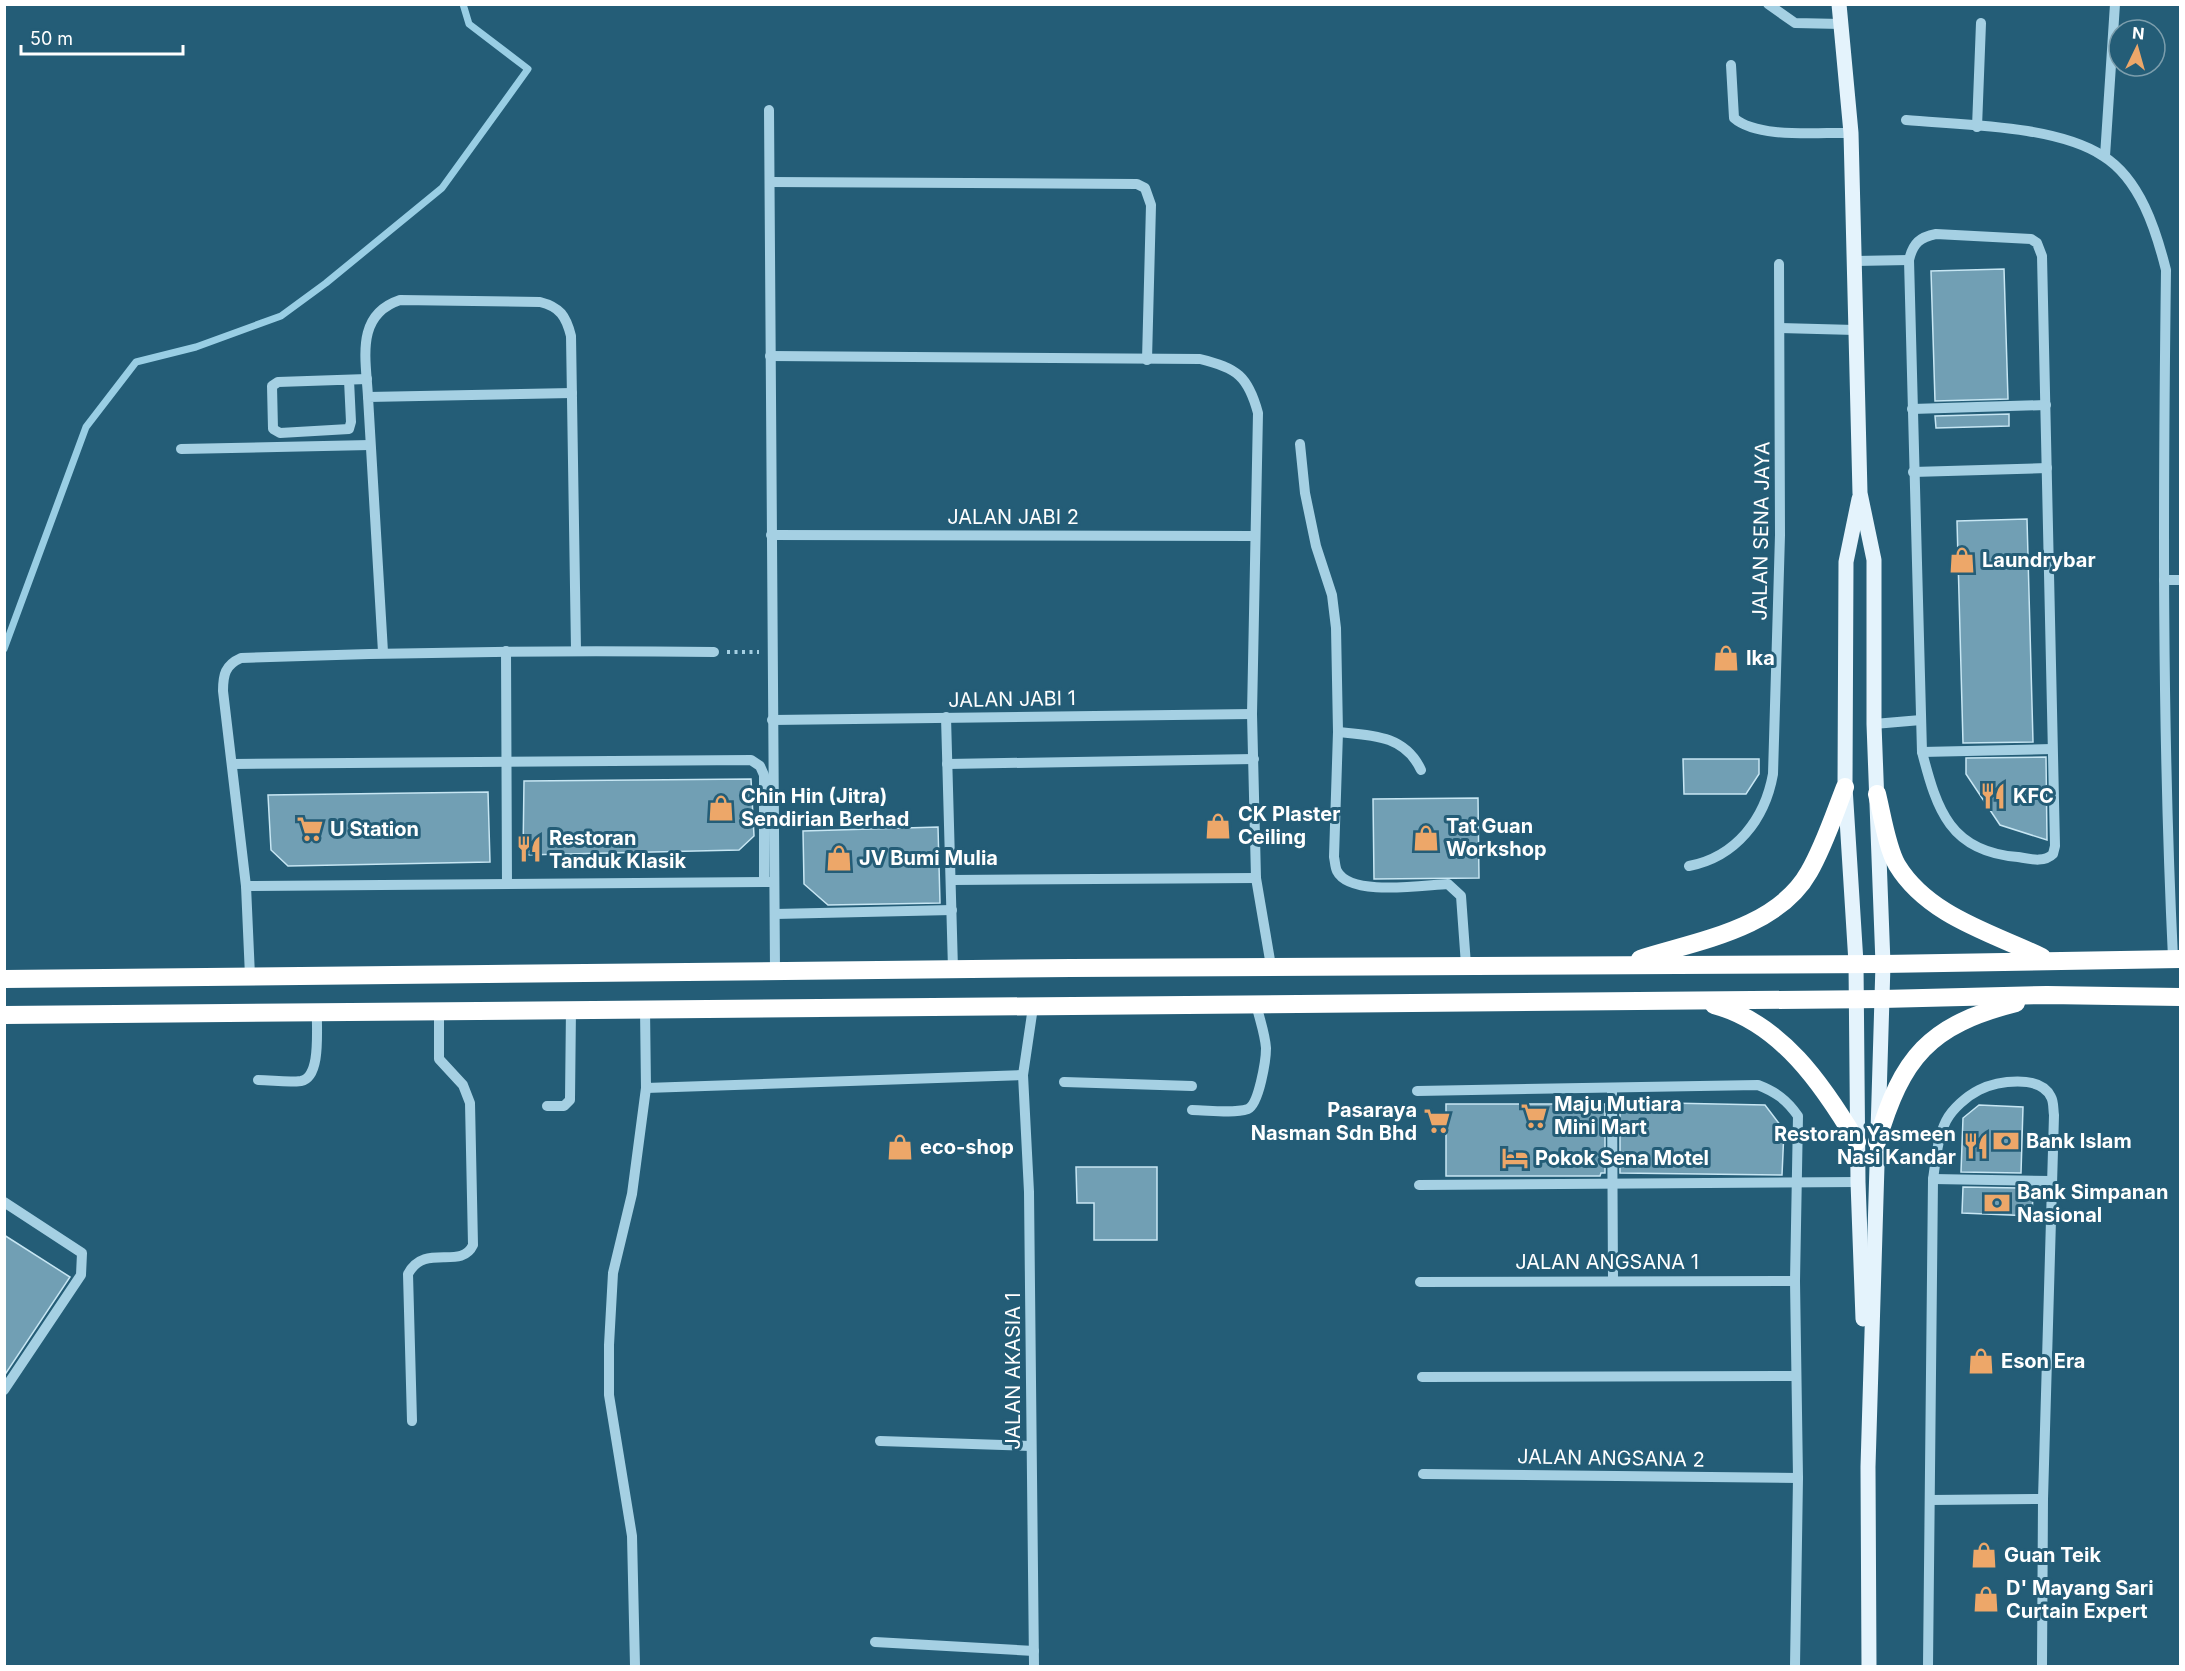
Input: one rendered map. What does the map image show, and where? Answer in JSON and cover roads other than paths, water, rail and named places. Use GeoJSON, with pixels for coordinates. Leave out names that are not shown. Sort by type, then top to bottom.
{"type":"FeatureCollection","features":[{"type":"Feature","properties":{"kind":"highway"},"geometry":{"type":"LineString","coordinates":[[1624,964],[1733,930],[1767,914],[1788,898],[1808,874],[1845,787]]}},
{"type":"Feature","properties":{"kind":"highway"},"geometry":{"type":"LineString","coordinates":[[1877,794],[1896,864],[1915,887],[1938,907],[1963,921],[2047,960]]}},
{"type":"Feature","properties":{"kind":"highway"},"geometry":{"type":"LineString","coordinates":[[4,979],[1271,966],[1883,963],[2177,958]]}},
{"type":"Feature","properties":{"kind":"highway"},"geometry":{"type":"LineString","coordinates":[[1877,1142],[1890,1100],[1913,1061],[1931,1042],[1957,1022],[1974,1015],[2047,995]]}},
{"type":"Feature","properties":{"kind":"highway"},"geometry":{"type":"LineString","coordinates":[[4,1014],[571,1008],[1033,1007],[1256,1003],[1882,999],[2047,995],[2181,997]]}},
{"type":"Feature","properties":{"kind":"highway"},"geometry":{"type":"LineString","coordinates":[[1695,999],[1735,1011],[1760,1025],[1797,1058],[1820,1084],[1857,1142]]}},
{"type":"Feature","properties":{"kind":"main road"},"geometry":{"type":"LineString","coordinates":[[1839,4],[1851,133],[1860,493],[1874,560],[1874,724],[1883,963],[1869,1467],[1869,1666]]}},
{"type":"Feature","properties":{"kind":"main road"},"geometry":{"type":"LineString","coordinates":[[1860,493],[1846,562],[1845,787],[1856,963],[1858,1182],[1869,1467]]}},
{"type":"Feature","properties":{"kind":"street"},"geometry":{"type":"LineString","coordinates":[[1768,4],[1794,23],[1841,24]]}},
{"type":"Feature","properties":{"kind":"street"},"geometry":{"type":"LineString","coordinates":[[2105,156],[2115,4]]}},
{"type":"Feature","properties":{"kind":"street"},"geometry":{"type":"LineString","coordinates":[[1977,127],[1981,23]]}},
{"type":"Feature","properties":{"kind":"street"},"geometry":{"type":"LineString","coordinates":[[1731,65],[1734,118],[1744,127],[1763,131],[1851,133]]}},
{"type":"Feature","properties":{"kind":"street"},"geometry":{"type":"LineString","coordinates":[[769,111],[772,720],[769,882]]}},
{"type":"Feature","properties":{"kind":"street"},"geometry":{"type":"LineString","coordinates":[[1906,120],[2068,139],[2105,156],[2126,179],[2143,203],[2159,239],[2166,270],[2164,580],[2167,828],[2177,958]]}},
{"type":"Feature","properties":{"kind":"street"},"geometry":{"type":"LineString","coordinates":[[770,182],[1137,184],[1145,188],[1151,205],[1147,360]]}},
{"type":"Feature","properties":{"kind":"street"},"geometry":{"type":"LineString","coordinates":[[1936,234],[2022,237],[2037,243],[2042,256],[2046,405],[2055,846],[2053,854],[2042,860],[2008,857],[1979,848],[1962,838],[1947,823],[1936,804],[1922,752],[1909,260],[1912,248],[1923,236],[1936,234]]}},
{"type":"Feature","properties":{"kind":"street"},"geometry":{"type":"LineString","coordinates":[[1855,261],[1909,260]]}},
{"type":"Feature","properties":{"kind":"street","name":"JALAN SENA JAYA"},"geometry":{"type":"LineString","coordinates":[[1689,866],[1707,862],[1729,850],[1748,831],[1769,796],[1773,774],[1780,535],[1779,264]]}},
{"type":"Feature","properties":{"kind":"street"},"geometry":{"type":"LineString","coordinates":[[383,652],[365,344],[368,329],[375,315],[386,305],[400,300],[540,302],[553,305],[568,323],[572,393],[576,650]]}},
{"type":"Feature","properties":{"kind":"street"},"geometry":{"type":"LineString","coordinates":[[1780,328],[1855,330]]}},
{"type":"Feature","properties":{"kind":"street"},"geometry":{"type":"LineString","coordinates":[[770,356],[1200,359],[1225,365],[1240,375],[1252,390],[1258,413],[1252,714],[1256,878],[1271,966]]}},
{"type":"Feature","properties":{"kind":"street"},"geometry":{"type":"LineString","coordinates":[[349,380],[351,423],[349,429],[280,433],[273,429],[272,386],[275,383],[367,379]]}},
{"type":"Feature","properties":{"kind":"street"},"geometry":{"type":"LineString","coordinates":[[368,397],[572,393]]}},
{"type":"Feature","properties":{"kind":"street"},"geometry":{"type":"LineString","coordinates":[[1912,409],[2046,405]]}},
{"type":"Feature","properties":{"kind":"street"},"geometry":{"type":"LineString","coordinates":[[1300,444],[1307,504],[1316,546],[1332,595],[1336,628],[1338,732],[1334,857],[1337,871],[1347,880],[1362,886],[1448,884],[1457,889],[1461,896],[1466,965]]}},
{"type":"Feature","properties":{"kind":"street"},"geometry":{"type":"LineString","coordinates":[[181,448],[370,445]]}},
{"type":"Feature","properties":{"kind":"street"},"geometry":{"type":"LineString","coordinates":[[1913,472],[2047,468]]}},
{"type":"Feature","properties":{"kind":"street","name":"JALAN JABI 2"},"geometry":{"type":"LineString","coordinates":[[771,535],[1255,536]]}},
{"type":"Feature","properties":{"kind":"street"},"geometry":{"type":"LineString","coordinates":[[2164,580],[2181,580]]}},
{"type":"Feature","properties":{"kind":"street"},"geometry":{"type":"LineString","coordinates":[[250,976],[246,886],[223,691],[226,669],[232,662],[241,658],[383,652],[576,650],[714,652]]}},
{"type":"Feature","properties":{"kind":"street"},"geometry":{"type":"LineString","coordinates":[[506,651],[507,884]]}},
{"type":"Feature","properties":{"kind":"street","name":"JALAN JABI 1"},"geometry":{"type":"LineString","coordinates":[[772,720],[1252,714]]}},
{"type":"Feature","properties":{"kind":"street"},"geometry":{"type":"LineString","coordinates":[[946,717],[953,969]]}},
{"type":"Feature","properties":{"kind":"street"},"geometry":{"type":"LineString","coordinates":[[1874,724],[1920,720]]}},
{"type":"Feature","properties":{"kind":"street"},"geometry":{"type":"LineString","coordinates":[[1338,732],[1379,735],[1390,739],[1416,758],[1421,770]]}},
{"type":"Feature","properties":{"kind":"street"},"geometry":{"type":"LineString","coordinates":[[1922,752],[2052,749]]}},
{"type":"Feature","properties":{"kind":"street"},"geometry":{"type":"LineString","coordinates":[[947,764],[1254,759]]}},
{"type":"Feature","properties":{"kind":"street"},"geometry":{"type":"LineString","coordinates":[[232,764],[751,760],[760,766],[764,776],[769,882],[775,914],[775,971]]}},
{"type":"Feature","properties":{"kind":"street"},"geometry":{"type":"LineString","coordinates":[[952,880],[1256,878]]}},
{"type":"Feature","properties":{"kind":"street"},"geometry":{"type":"LineString","coordinates":[[246,886],[769,882]]}},
{"type":"Feature","properties":{"kind":"street"},"geometry":{"type":"LineString","coordinates":[[775,914],[952,910]]}},
{"type":"Feature","properties":{"kind":"street"},"geometry":{"type":"LineString","coordinates":[[1192,1110],[1240,1110],[1249,1108],[1253,1104],[1261,1080],[1266,1050],[1256,1003]]}},
{"type":"Feature","properties":{"kind":"street","name":"JALAN AKASIA 1"},"geometry":{"type":"LineString","coordinates":[[1033,1007],[1023,1075],[1029,1192],[1034,1666]]}},
{"type":"Feature","properties":{"kind":"street"},"geometry":{"type":"LineString","coordinates":[[547,1106],[564,1106],[570,1100],[571,1008]]}},
{"type":"Feature","properties":{"kind":"street"},"geometry":{"type":"LineString","coordinates":[[411,1422],[408,1274],[414,1265],[426,1257],[458,1257],[468,1253],[473,1245],[470,1103],[463,1085],[439,1059],[439,1009]]}},
{"type":"Feature","properties":{"kind":"street"},"geometry":{"type":"LineString","coordinates":[[635,1666],[632,1536],[609,1395],[609,1354],[613,1274],[632,1194],[646,1088],[645,1009]]}},
{"type":"Feature","properties":{"kind":"street"},"geometry":{"type":"LineString","coordinates":[[258,1080],[303,1081],[311,1075],[315,1064],[317,1010]]}},
{"type":"Feature","properties":{"kind":"street"},"geometry":{"type":"LineString","coordinates":[[646,1088],[1023,1075]]}},
{"type":"Feature","properties":{"kind":"street"},"geometry":{"type":"LineString","coordinates":[[1064,1082],[1192,1086]]}},
{"type":"Feature","properties":{"kind":"street"},"geometry":{"type":"LineString","coordinates":[[1928,1666],[1933,1179],[1938,1140],[1947,1120],[1978,1090],[1995,1084],[2024,1082],[2043,1087],[2052,1097],[2054,1115],[2043,1499],[2042,1666]]}},
{"type":"Feature","properties":{"kind":"street"},"geometry":{"type":"LineString","coordinates":[[1417,1091],[1612,1090],[1758,1085],[1788,1102],[1798,1116],[1799,1182],[1795,1281],[1798,1478],[1795,1666]]}},
{"type":"Feature","properties":{"kind":"street"},"geometry":{"type":"LineString","coordinates":[[1612,1090],[1613,1280]]}},
{"type":"Feature","properties":{"kind":"street"},"geometry":{"type":"LineString","coordinates":[[1933,1179],[2051,1181]]}},
{"type":"Feature","properties":{"kind":"street"},"geometry":{"type":"LineString","coordinates":[[1419,1185],[1858,1182]]}},
{"type":"Feature","properties":{"kind":"street"},"geometry":{"type":"LineString","coordinates":[[4,1202],[82,1253],[83,1263],[81,1275],[4,1390]]}},
{"type":"Feature","properties":{"kind":"street","name":"JALAN ANGSANA 1"},"geometry":{"type":"LineString","coordinates":[[1420,1282],[1795,1281]]}},
{"type":"Feature","properties":{"kind":"street"},"geometry":{"type":"LineString","coordinates":[[1422,1377],[1796,1376]]}},
{"type":"Feature","properties":{"kind":"street"},"geometry":{"type":"LineString","coordinates":[[880,1441],[1031,1446]]}},
{"type":"Feature","properties":{"kind":"street","name":"JALAN ANGSANA 2"},"geometry":{"type":"LineString","coordinates":[[1423,1474],[1798,1478]]}},
{"type":"Feature","properties":{"kind":"street"},"geometry":{"type":"LineString","coordinates":[[1930,1500],[2043,1499]]}},
{"type":"Feature","properties":{"kind":"street"},"geometry":{"type":"LineString","coordinates":[[875,1642],[1034,1651]]}},
{"type":"Feature","properties":{"kind":"waterway"},"geometry":{"type":"LineString","coordinates":[[4,649],[86,427],[136,362],[196,347],[281,316],[326,283],[442,188],[528,69],[469,24],[463,4]]}},
{"type":"Feature","properties":{"kind":"place","name":"Laundrybar"},"geometry":{"type":"Point","coordinates":[1962,560]}},
{"type":"Feature","properties":{"kind":"place","name":"Ika"},"geometry":{"type":"Point","coordinates":[1726,658]}},
{"type":"Feature","properties":{"kind":"place","name":"KFC"},"geometry":{"type":"Point","coordinates":[1993,796]}},
{"type":"Feature","properties":{"kind":"place","name":"Chin Hin (Jitra) Sendirian Berhad"},"geometry":{"type":"Point","coordinates":[721,808]}},
{"type":"Feature","properties":{"kind":"place","name":"CK Plaster Ceiling"},"geometry":{"type":"Point","coordinates":[1218,826]}},
{"type":"Feature","properties":{"kind":"place","name":"U Station"},"geometry":{"type":"Point","coordinates":[310,829]}},
{"type":"Feature","properties":{"kind":"place","name":"Tat Guan Workshop"},"geometry":{"type":"Point","coordinates":[1426,838]}},
{"type":"Feature","properties":{"kind":"place","name":"Restoran Tanduk Klasik"},"geometry":{"type":"Point","coordinates":[529,849]}},
{"type":"Feature","properties":{"kind":"place","name":"JV Bumi Mulia"},"geometry":{"type":"Point","coordinates":[839,858]}},
{"type":"Feature","properties":{"kind":"place","name":"Maju Mutiara Mini Mart"},"geometry":{"type":"Point","coordinates":[1534,1116]}},
{"type":"Feature","properties":{"kind":"place","name":"Pasaraya Nasman Sdn Bhd"},"geometry":{"type":"Point","coordinates":[1437,1121]}},
{"type":"Feature","properties":{"kind":"place","name":"Bank Islam"},"geometry":{"type":"Point","coordinates":[2006,1141]}},
{"type":"Feature","properties":{"kind":"place","name":"Restoran Yasmeen Nasi Kandar"},"geometry":{"type":"Point","coordinates":[1976,1146]}},
{"type":"Feature","properties":{"kind":"place","name":"eco-shop"},"geometry":{"type":"Point","coordinates":[900,1147]}},
{"type":"Feature","properties":{"kind":"place","name":"Pokok Sena Motel"},"geometry":{"type":"Point","coordinates":[1515,1158]}},
{"type":"Feature","properties":{"kind":"place","name":"Bank Simpanan Nasional"},"geometry":{"type":"Point","coordinates":[1997,1203]}},
{"type":"Feature","properties":{"kind":"place","name":"Eson Era"},"geometry":{"type":"Point","coordinates":[1981,1361]}},
{"type":"Feature","properties":{"kind":"place","name":"Guan Teik"},"geometry":{"type":"Point","coordinates":[1984,1555]}},
{"type":"Feature","properties":{"kind":"place","name":"D' Mayang Sari Curtain Expert"},"geometry":{"type":"Point","coordinates":[1986,1599]}}]}
